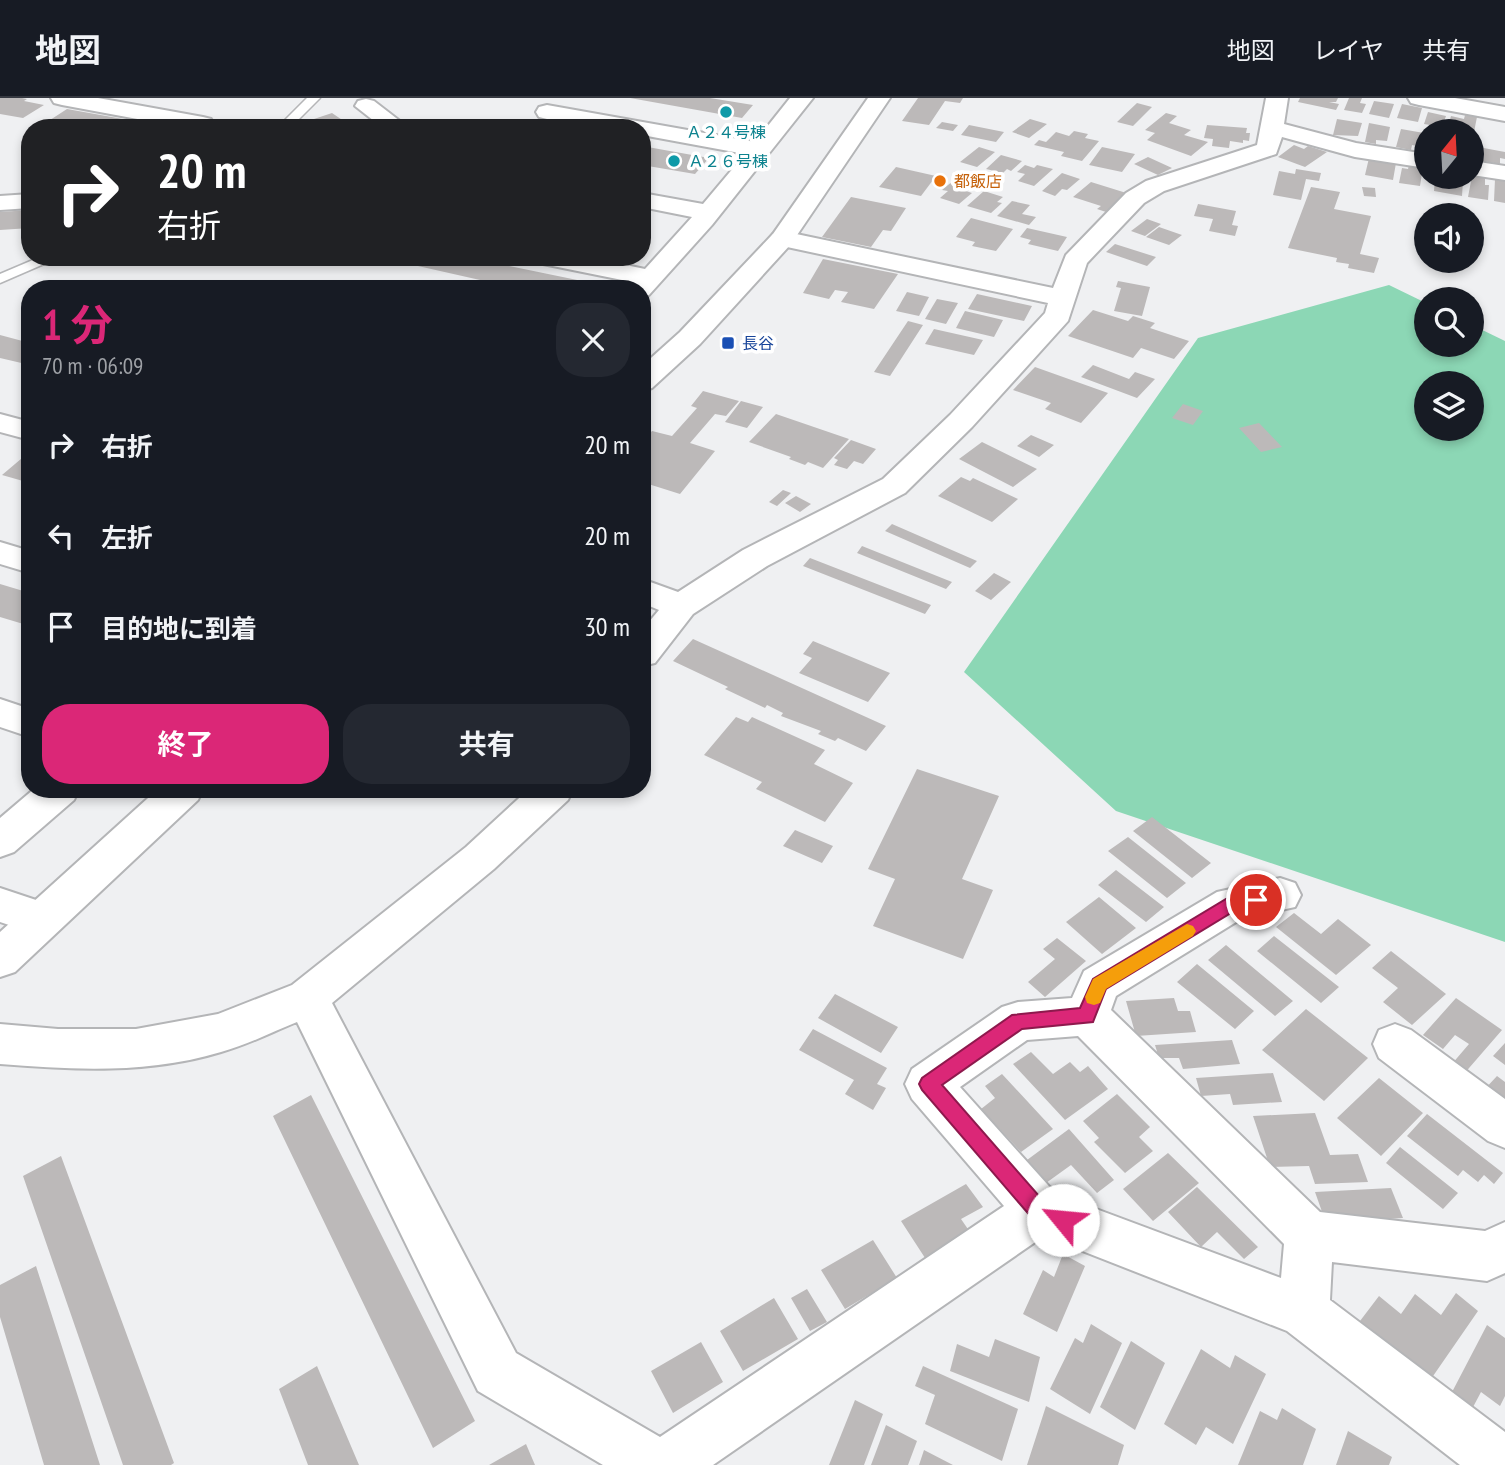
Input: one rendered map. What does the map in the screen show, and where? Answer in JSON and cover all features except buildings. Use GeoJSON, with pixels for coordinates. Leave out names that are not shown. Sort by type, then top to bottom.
{"type":"FeatureCollection","features":[{"type":"Feature","properties":{"kind":"street"},"geometry":{"type":"LineString","coordinates":[[62,98],[176,119]]}},
{"type":"Feature","properties":{"kind":"street"},"geometry":{"type":"LineString","coordinates":[[651,374],[690,338],[782,239],[879,98]]}},
{"type":"Feature","properties":{"kind":"street"},"geometry":{"type":"LineString","coordinates":[[651,643],[681,606],[755,558],[894,486],[961,421],[1058,314],[1075,261],[1135,198],[1154,187],[1268,149],[1277,98]]}},
{"type":"Feature","properties":{"kind":"street"},"geometry":{"type":"LineString","coordinates":[[1422,98],[1505,114]]}},
{"type":"Feature","properties":{"kind":"street"},"geometry":{"type":"LineString","coordinates":[[649,280],[709,214],[762,150],[793,99]]}},
{"type":"Feature","properties":{"kind":"street"},"geometry":{"type":"LineString","coordinates":[[366,106],[385,119]]}},
{"type":"Feature","properties":{"kind":"street"},"geometry":{"type":"LineString","coordinates":[[547,111],[591,119]]}},
{"type":"Feature","properties":{"kind":"street"},"geometry":{"type":"LineString","coordinates":[[1273,128],[1355,150],[1414,159]]}},
{"type":"Feature","properties":{"kind":"street"},"geometry":{"type":"LineString","coordinates":[[651,130],[762,150]]}},
{"type":"Feature","properties":{"kind":"street"},"geometry":{"type":"LineString","coordinates":[[1484,170],[1505,173]]}},
{"type":"Feature","properties":{"kind":"street"},"geometry":{"type":"LineString","coordinates":[[0,203],[21,202]]}},
{"type":"Feature","properties":{"kind":"street"},"geometry":{"type":"LineString","coordinates":[[651,203],[709,214]]}},
{"type":"Feature","properties":{"kind":"street"},"geometry":{"type":"LineString","coordinates":[[782,239],[1063,298]]}},
{"type":"Feature","properties":{"kind":"street"},"geometry":{"type":"LineString","coordinates":[[580,266],[630,280]]}},
{"type":"Feature","properties":{"kind":"street"},"geometry":{"type":"LineString","coordinates":[[0,423],[21,429]]}},
{"type":"Feature","properties":{"kind":"street"},"geometry":{"type":"LineString","coordinates":[[0,553],[21,559]]}},
{"type":"Feature","properties":{"kind":"street"},"geometry":{"type":"LineString","coordinates":[[651,594],[681,606]]}},
{"type":"Feature","properties":{"kind":"street"},"geometry":{"type":"LineString","coordinates":[[0,713],[21,720]]}},
{"type":"Feature","properties":{"kind":"street"},"geometry":{"type":"LineString","coordinates":[[0,841],[50,798]]}},
{"type":"Feature","properties":{"kind":"street"},"geometry":{"type":"LineString","coordinates":[[0,959],[174,798]]}},
{"type":"Feature","properties":{"kind":"street"},"geometry":{"type":"LineString","coordinates":[[0,1044],[58,1049],[136,1049],[220,1033],[307,998],[480,858],[544,798]]}},
{"type":"Feature","properties":{"kind":"street"},"geometry":{"type":"LineString","coordinates":[[1087,1016],[1099,984],[1232,904],[1280,895]]}},
{"type":"Feature","properties":{"kind":"street"},"geometry":{"type":"LineString","coordinates":[[0,905],[42,919]]}},
{"type":"Feature","properties":{"kind":"street"},"geometry":{"type":"LineString","coordinates":[[307,998],[498,1372],[655,1465]]}},
{"type":"Feature","properties":{"kind":"street"},"geometry":{"type":"LineString","coordinates":[[1504,1465],[1304,1312],[1039,1211],[928,1084],[1018,1021],[1087,1016],[1309,1235],[1488,1256],[1505,1247]]}},
{"type":"Feature","properties":{"kind":"street"},"geometry":{"type":"LineString","coordinates":[[1395,1044],[1505,1126]]}},
{"type":"Feature","properties":{"kind":"street"},"geometry":{"type":"LineString","coordinates":[[666,1465],[1039,1211]]}},
{"type":"Feature","properties":{"kind":"street"},"geometry":{"type":"LineString","coordinates":[[1304,1312],[1309,1235]]}},
{"type":"Feature","properties":{"kind":"lane"},"geometry":{"type":"LineString","coordinates":[[292,119],[314,98]]}},
{"type":"Feature","properties":{"kind":"lane"},"geometry":{"type":"LineString","coordinates":[[0,279],[31,266]]}},
{"type":"Feature","properties":{"kind":"green space"},"geometry":{"type":"Polygon","coordinates":[[[1389,285],[1414,297],[1414,357],[1484,357],[1484,331],[1505,341],[1505,942],[1116,811],[964,672],[1198,338],[1389,285]]]}},
{"type":"Feature","properties":{"kind":"slow traffic"},"geometry":{"type":"LineString","coordinates":[[1094,997],[1099,984],[1187,931]]}},
{"type":"Feature","properties":{"kind":"place","name":"Ａ２４号棟"},"geometry":{"type":"Point","coordinates":[726,112]}},
{"type":"Feature","properties":{"kind":"place","name":"Ａ２６号棟"},"geometry":{"type":"Point","coordinates":[674,161]}},
{"type":"Feature","properties":{"kind":"place","name":"都飯店"},"geometry":{"type":"Point","coordinates":[940,181]}},
{"type":"Feature","properties":{"kind":"place","name":"長谷"},"geometry":{"type":"Point","coordinates":[728,343]}},
{"type":"Feature","properties":{"kind":"route"},"geometry":{"type":"LineString","coordinates":[[1063,1220],[1039,1211],[928,1084],[1018,1021],[1087,1016],[1099,984],[1232,904],[1256,900]]}}]}
